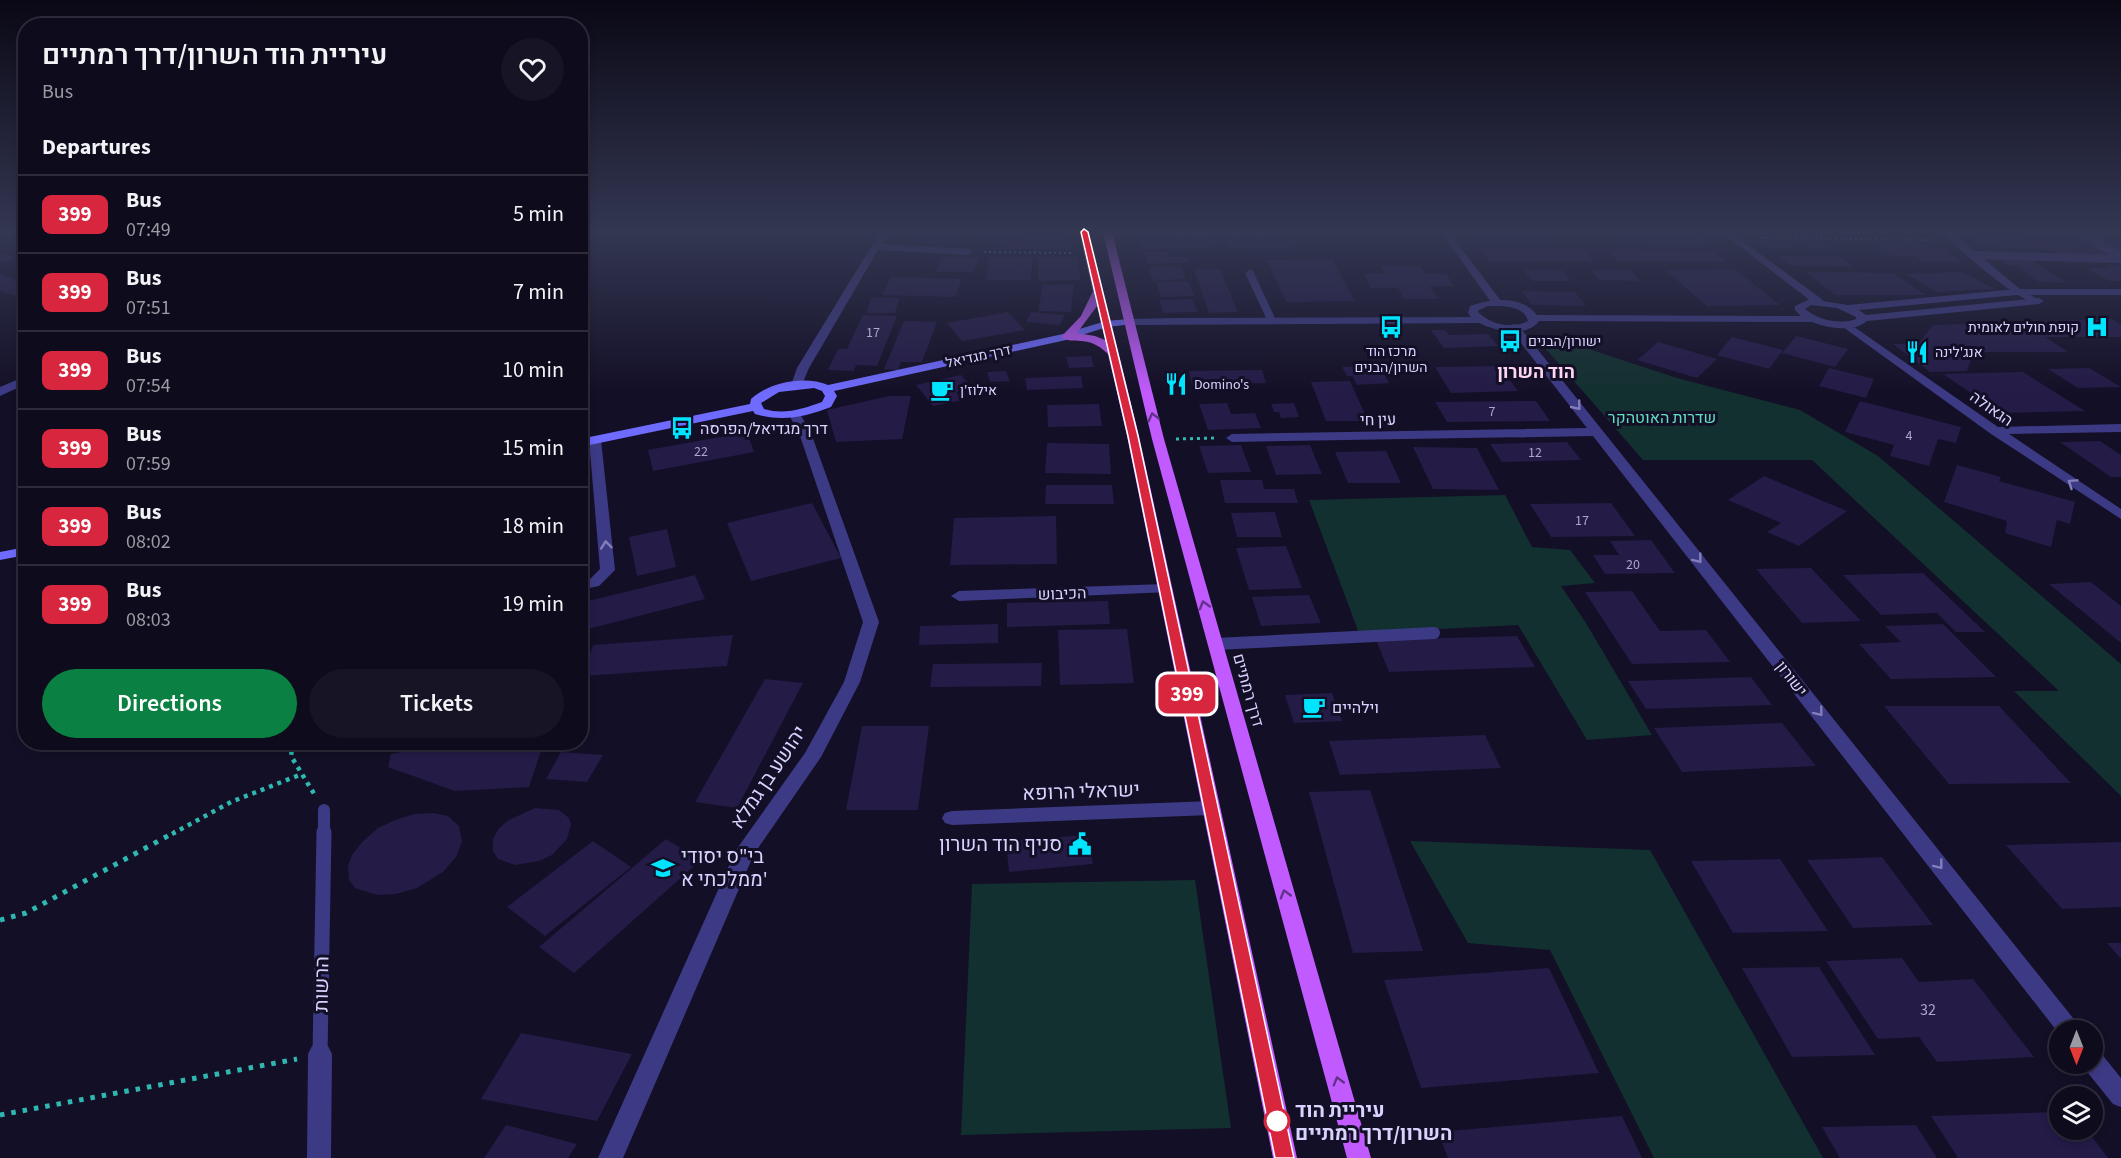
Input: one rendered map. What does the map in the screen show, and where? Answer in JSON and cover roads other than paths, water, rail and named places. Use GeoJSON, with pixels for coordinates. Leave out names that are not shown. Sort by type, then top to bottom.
{"type":"FeatureCollection","features":[{"type":"Feature","properties":{"kind":"main road"},"geometry":{"type":"LineString","coordinates":[[1097,286],[1133,436],[1285,1158]]}},
{"type":"Feature","properties":{"kind":"main road","name":"דרך רמתיים"},"geometry":{"type":"LineString","coordinates":[[1120,286],[1158,439],[1359,1158]]}},
{"type":"Feature","properties":{"kind":"main road"},"geometry":{"type":"LineString","coordinates":[[1066,337],[1082,325],[1089,315],[1098,291]]}},
{"type":"Feature","properties":{"kind":"main road","name":"דרך מגדיאל"},"geometry":{"type":"LineString","coordinates":[[827,389],[1066,337],[1106,324],[1129,322]]}},
{"type":"Feature","properties":{"kind":"main road"},"geometry":{"type":"LineString","coordinates":[[1066,337],[1085,335],[1102,342],[1112,352]]}},
{"type":"Feature","properties":{"kind":"main road"},"geometry":{"type":"LineString","coordinates":[[816,384],[827,389],[831,396],[827,405],[795,415],[771,416],[759,411],[755,402],[761,395],[797,385],[816,384]]}},
{"type":"Feature","properties":{"kind":"main road"},"geometry":{"type":"LineString","coordinates":[[588,442],[756,406]]}},
{"type":"Feature","properties":{"kind":"main road"},"geometry":{"type":"LineString","coordinates":[[0,556],[18,553]]}},
{"type":"Feature","properties":{"kind":"street"},"geometry":{"type":"LineString","coordinates":[[797,385],[803,368],[852,286]]}},
{"type":"Feature","properties":{"kind":"street"},"geometry":{"type":"LineString","coordinates":[[1485,286],[1497,303]]}},
{"type":"Feature","properties":{"kind":"street"},"geometry":{"type":"LineString","coordinates":[[1798,286],[1819,302]]}},
{"type":"Feature","properties":{"kind":"street"},"geometry":{"type":"LineString","coordinates":[[2010,286],[2034,301]]}},
{"type":"Feature","properties":{"kind":"street"},"geometry":{"type":"LineString","coordinates":[[1800,310],[1803,304],[1819,302],[1848,308],[2017,292],[2121,292]]}},
{"type":"Feature","properties":{"kind":"street"},"geometry":{"type":"LineString","coordinates":[[1848,308],[1863,318],[2034,301],[2121,302]]}},
{"type":"Feature","properties":{"kind":"street"},"geometry":{"type":"LineString","coordinates":[[1477,316],[1474,308],[1479,305],[1497,303],[1515,305],[1531,314],[1814,319],[1847,325],[1859,323],[1863,318]]}},
{"type":"Feature","properties":{"kind":"street"},"geometry":{"type":"LineString","coordinates":[[1531,314],[1800,310],[1814,319]]}},
{"type":"Feature","properties":{"kind":"street"},"geometry":{"type":"LineString","coordinates":[[1129,322],[1271,319],[1357,322],[1477,316],[1496,326],[1514,327],[1530,325],[1534,322],[1531,314]]}},
{"type":"Feature","properties":{"kind":"street","name":"הגאולה"},"geometry":{"type":"LineString","coordinates":[[1847,325],[1995,431],[2121,515]]}},
{"type":"Feature","properties":{"kind":"street","name":"ישורון"},"geometry":{"type":"LineString","coordinates":[[1514,327],[2061,1020]]}},
{"type":"Feature","properties":{"kind":"street"},"geometry":{"type":"LineString","coordinates":[[0,392],[18,383]]}},
{"type":"Feature","properties":{"kind":"street","name":"יהושע בן גמלא"},"geometry":{"type":"LineString","coordinates":[[610,1158],[746,850],[812,757],[852,682],[871,622],[805,433],[795,415]]}},
{"type":"Feature","properties":{"kind":"street"},"geometry":{"type":"LineString","coordinates":[[1995,431],[2121,428]]}},
{"type":"Feature","properties":{"kind":"street","name":"עין חי"},"geometry":{"type":"LineString","coordinates":[[1232,438],[1598,432]]}},
{"type":"Feature","properties":{"kind":"street"},"geometry":{"type":"LineString","coordinates":[[588,442],[608,570],[594,583],[588,584]]}},
{"type":"Feature","properties":{"kind":"street","name":"הכיבוש"},"geometry":{"type":"LineString","coordinates":[[959,596],[1165,590]]}},
{"type":"Feature","properties":{"kind":"street","name":"ישראלי הרופא"},"geometry":{"type":"LineString","coordinates":[[952,818],[1211,808]]}},
{"type":"Feature","properties":{"kind":"street","name":"הרשות"},"geometry":{"type":"LineString","coordinates":[[319,1158],[320,1054]]}},
{"type":"Feature","properties":{"kind":"street"},"geometry":{"type":"LineString","coordinates":[[2103,1074],[2121,1096]]}},
{"type":"Feature","properties":{"kind":"lane"},"geometry":{"type":"LineString","coordinates":[[1256,286],[1271,319]]}},
{"type":"Feature","properties":{"kind":"lane"},"geometry":{"type":"LineString","coordinates":[[1215,644],[1434,633]]}},
{"type":"Feature","properties":{"kind":"lane","name":"הרשות"},"geometry":{"type":"LineString","coordinates":[[320,1054],[324,810]]}},
{"type":"Feature","properties":{"kind":"place","name":"מרכז הוד השרון/הבנים"},"geometry":{"type":"Point","coordinates":[1391,327]}},
{"type":"Feature","properties":{"kind":"place","name":"קופת חולים לאומית"},"geometry":{"type":"Point","coordinates":[2097,327]}},
{"type":"Feature","properties":{"kind":"place","name":"ישורון/הבנים"},"geometry":{"type":"Point","coordinates":[1510,341]}},
{"type":"Feature","properties":{"kind":"place","name":"אנג'לינה"},"geometry":{"type":"Point","coordinates":[1917,352]}},
{"type":"Feature","properties":{"kind":"place","name":"Domino's"},"geometry":{"type":"Point","coordinates":[1176,384]}},
{"type":"Feature","properties":{"kind":"place","name":"אילוז'ן"},"geometry":{"type":"Point","coordinates":[942,390]}},
{"type":"Feature","properties":{"kind":"place","name":"דרך מגדיאל/הפרסה"},"geometry":{"type":"Point","coordinates":[682,428]}},
{"type":"Feature","properties":{"kind":"place","name":"וילהיים"},"geometry":{"type":"Point","coordinates":[1314,707]}},
{"type":"Feature","properties":{"kind":"place","name":"סניף הוד השרון"},"geometry":{"type":"Point","coordinates":[1080,844]}},
{"type":"Feature","properties":{"kind":"place","name":"בי\"ס יסודי ממלכתי א'"},"geometry":{"type":"Point","coordinates":[663,868]}},
{"type":"Feature","properties":{"kind":"place","name":"עיריית הוד השרון/דרך רמתיים"},"geometry":{"type":"Point","coordinates":[1277,1121]}},
{"type":"Feature","properties":{"kind":"district","name":"הוד השרון"},"geometry":{"type":"Point","coordinates":[1536,372]}},
{"type":"Feature","properties":{"kind":"park label","name":"שדרות האוטהקר"},"geometry":{"type":"Point","coordinates":[1662,417]}}]}
